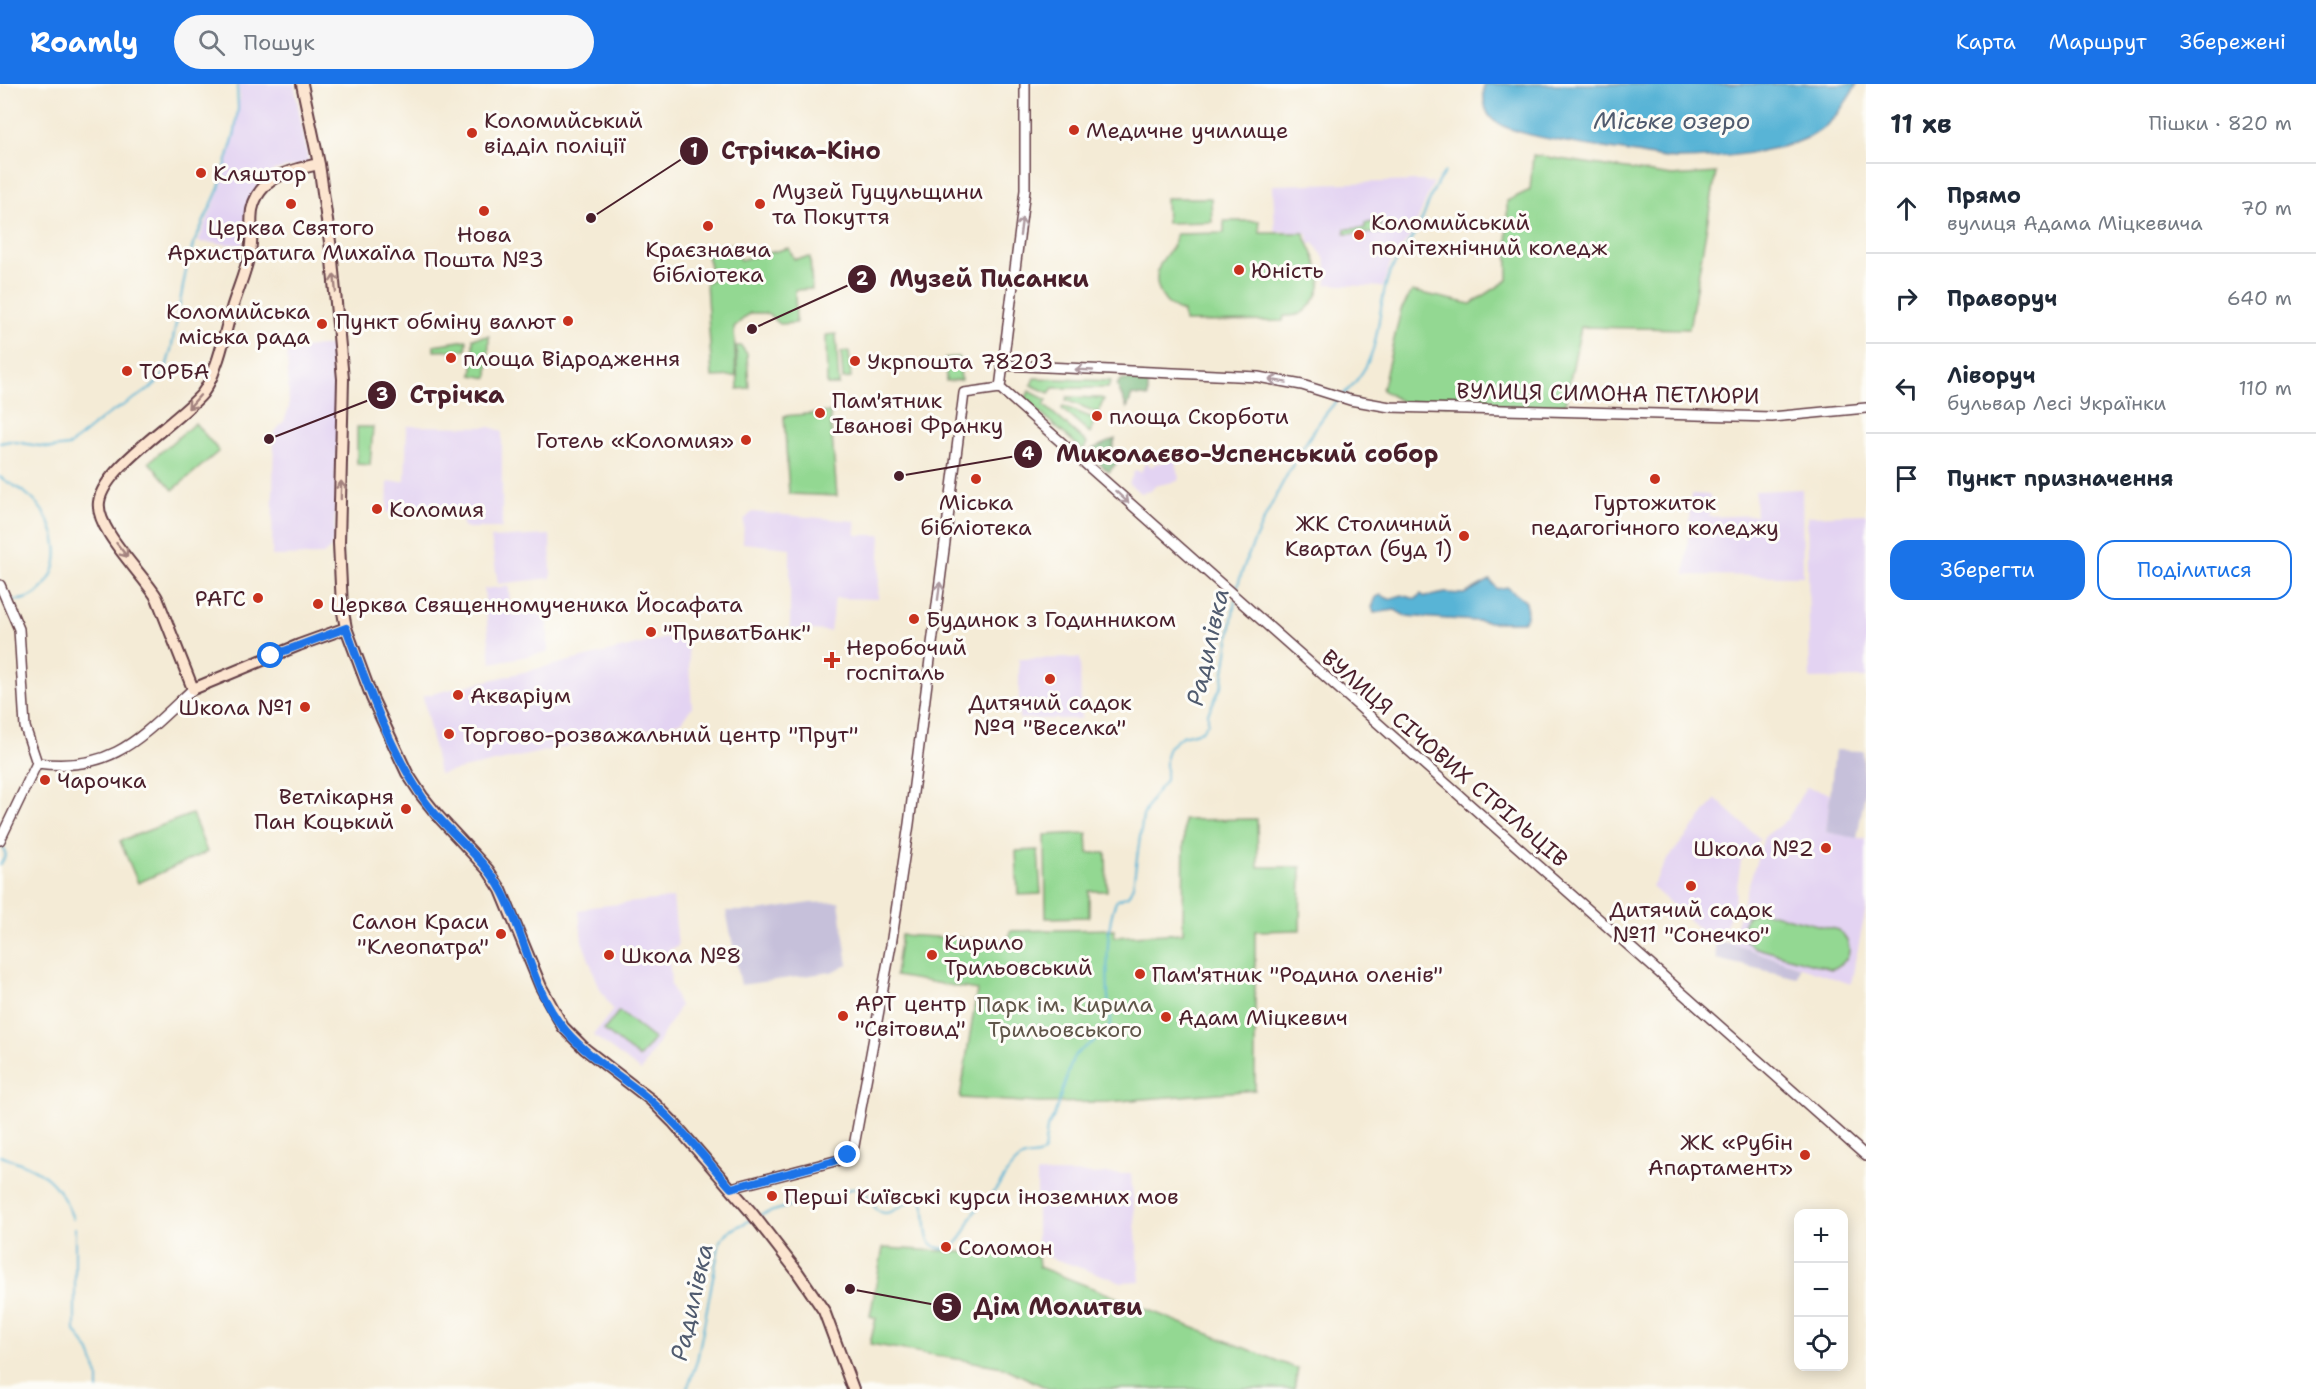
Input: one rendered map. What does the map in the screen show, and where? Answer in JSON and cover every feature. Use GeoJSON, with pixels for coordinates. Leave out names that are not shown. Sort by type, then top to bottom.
{"type":"FeatureCollection","features":[{"type":"Feature","properties":{"kind":"main road"},"geometry":{"type":"LineString","coordinates":[[302,84],[319,164],[331,249],[343,388],[339,549],[342,607],[346,628],[380,717],[407,773],[434,812],[478,858],[501,890],[541,987],[563,1027],[585,1049],[651,1100],[686,1135],[751,1212],[824,1311],[853,1389]]}},
{"type":"Feature","properties":{"kind":"main road"},"geometry":{"type":"LineString","coordinates":[[319,164],[276,176],[258,196],[253,210],[250,250],[216,366],[204,391],[188,409],[136,453],[105,484],[99,500],[99,511],[103,522],[157,598],[193,689],[346,628]]}},
{"type":"Feature","properties":{"kind":"street"},"geometry":{"type":"LineString","coordinates":[[731,1188],[839,1160],[848,1155],[854,1146],[891,945],[932,649],[964,393],[1000,388],[1025,190],[1025,84]]}},
{"type":"Feature","properties":{"kind":"street","name":"ВУЛИЦЯ СИМОНА ПЕТЛЮРИ"},"geometry":{"type":"LineString","coordinates":[[1002,365],[1257,377],[1302,385],[1350,400],[1390,407],[1772,417],[1866,408]]}},
{"type":"Feature","properties":{"kind":"street","name":"ВУЛИЦЯ СІЧОВИХ СТРІЛЬЦІВ"},"geometry":{"type":"LineString","coordinates":[[1000,388],[1866,1156]]}},
{"type":"Feature","properties":{"kind":"street"},"geometry":{"type":"LineString","coordinates":[[0,840],[36,763],[24,718],[19,629],[1,588]]}},
{"type":"Feature","properties":{"kind":"street"},"geometry":{"type":"LineString","coordinates":[[36,763],[82,764],[114,755],[136,740],[193,689]]}},
{"type":"Feature","properties":{"kind":"shaded area"},"geometry":{"type":"Polygon","coordinates":[[[238,84],[294,84],[309,163],[274,170],[259,183],[246,215],[243,245],[198,242],[222,184],[232,146],[240,97],[238,84]]]}},
{"type":"Feature","properties":{"kind":"shaded area","name":"Коломийський політехнічний коледж"},"geometry":{"type":"Polygon","coordinates":[[[1422,181],[1433,183],[1413,232],[1390,264],[1383,287],[1326,284],[1327,268],[1324,258],[1314,243],[1310,244],[1307,233],[1275,231],[1273,185],[1422,181]]]}},
{"type":"Feature","properties":{"kind":"shaded area"},"geometry":{"type":"Polygon","coordinates":[[[335,345],[338,406],[334,538],[330,549],[323,555],[272,556],[274,433],[284,421],[289,408],[287,351],[335,345]]]}},
{"type":"Feature","properties":{"kind":"shaded area"},"geometry":{"type":"Polygon","coordinates":[[[407,426],[490,427],[502,431],[502,528],[463,528],[462,510],[414,508],[403,513],[387,513],[388,482],[405,481],[407,426]]]}},
{"type":"Feature","properties":{"kind":"shaded area"},"geometry":{"type":"Polygon","coordinates":[[[1175,460],[1178,481],[1154,486],[1151,491],[1140,493],[1129,483],[1135,470],[1141,472],[1145,463],[1153,467],[1154,464],[1175,460]]]}},
{"type":"Feature","properties":{"kind":"shaded area"},"geometry":{"type":"Polygon","coordinates":[[[1802,489],[1803,576],[1685,575],[1691,494],[1710,495],[1709,517],[1756,515],[1755,491],[1802,489]]]}},
{"type":"Feature","properties":{"kind":"shaded area"},"geometry":{"type":"Polygon","coordinates":[[[752,512],[855,521],[856,535],[881,535],[878,599],[835,598],[830,631],[790,629],[790,548],[743,543],[744,520],[752,512]]]}},
{"type":"Feature","properties":{"kind":"shaded area"},"geometry":{"type":"Polygon","coordinates":[[[1866,514],[1866,678],[1810,679],[1807,516],[1866,514]]]}},
{"type":"Feature","properties":{"kind":"shaded area"},"geometry":{"type":"Polygon","coordinates":[[[550,535],[551,578],[498,584],[491,538],[550,535]]]}},
{"type":"Feature","properties":{"kind":"shaded area"},"geometry":{"type":"Polygon","coordinates":[[[509,586],[512,615],[548,612],[548,652],[491,663],[484,589],[509,586]]]}},
{"type":"Feature","properties":{"kind":"shaded area"},"geometry":{"type":"Polygon","coordinates":[[[687,633],[692,707],[681,722],[439,774],[423,696],[687,633]]]}},
{"type":"Feature","properties":{"kind":"shaded area"},"geometry":{"type":"Polygon","coordinates":[[[1080,658],[1081,719],[1019,719],[1019,659],[1080,658]]]}},
{"type":"Feature","properties":{"kind":"shaded area"},"geometry":{"type":"Polygon","coordinates":[[[1835,750],[1863,751],[1865,793],[1857,838],[1826,832],[1835,750]]]}},
{"type":"Feature","properties":{"kind":"shaded area"},"geometry":{"type":"Polygon","coordinates":[[[1806,787],[1830,793],[1826,832],[1866,839],[1866,908],[1851,984],[1730,943],[1764,837],[1787,820],[1806,787]]]}},
{"type":"Feature","properties":{"kind":"shaded area"},"geometry":{"type":"Polygon","coordinates":[[[1716,799],[1760,839],[1741,861],[1734,905],[1722,937],[1715,943],[1652,887],[1667,860],[1716,799]]]}},
{"type":"Feature","properties":{"kind":"shaded area"},"geometry":{"type":"Polygon","coordinates":[[[673,898],[678,946],[669,950],[671,985],[680,1006],[641,1071],[593,1035],[613,1010],[600,989],[582,941],[579,911],[591,907],[673,898]]]}},
{"type":"Feature","properties":{"kind":"shaded area"},"geometry":{"type":"Polygon","coordinates":[[[839,902],[848,965],[831,972],[741,985],[726,911],[759,911],[810,903],[839,902]]]}},
{"type":"Feature","properties":{"kind":"shaded area"},"geometry":{"type":"Polygon","coordinates":[[[1715,943],[1730,943],[1800,967],[1797,978],[1716,959],[1715,943]]]}},
{"type":"Feature","properties":{"kind":"shaded area"},"geometry":{"type":"Polygon","coordinates":[[[1037,1173],[1131,1174],[1140,1281],[1122,1282],[1037,1253],[1037,1173]]]}},
{"type":"Feature","properties":{"kind":"green space"},"geometry":{"type":"Polygon","coordinates":[[[1533,155],[1672,176],[1716,173],[1689,329],[1581,327],[1564,409],[1402,402],[1382,390],[1401,310],[1412,291],[1471,304],[1508,280],[1507,201],[1530,190],[1533,155]]]}},
{"type":"Feature","properties":{"kind":"green space"},"geometry":{"type":"Polygon","coordinates":[[[1166,198],[1211,198],[1212,222],[1167,223],[1166,198]]]}},
{"type":"Feature","properties":{"kind":"green space","name":"Юність"},"geometry":{"type":"Polygon","coordinates":[[[1224,221],[1259,221],[1260,233],[1304,233],[1319,268],[1320,277],[1318,294],[1306,310],[1296,315],[1284,316],[1283,321],[1184,322],[1183,312],[1170,306],[1161,295],[1157,282],[1159,267],[1172,248],[1176,234],[1224,233],[1224,221]]]}},
{"type":"Feature","properties":{"kind":"green space"},"geometry":{"type":"Polygon","coordinates":[[[1381,222],[1381,233],[1345,234],[1345,229],[1365,228],[1365,223],[1381,222]]]}},
{"type":"Feature","properties":{"kind":"green space"},"geometry":{"type":"Polygon","coordinates":[[[732,244],[740,260],[789,248],[794,259],[810,257],[812,289],[795,290],[796,323],[780,324],[766,313],[750,313],[734,327],[736,376],[712,377],[706,283],[713,279],[707,255],[732,244]]]}},
{"type":"Feature","properties":{"kind":"green space"},"geometry":{"type":"Polygon","coordinates":[[[836,334],[839,385],[827,385],[826,335],[836,334]]]}},
{"type":"Feature","properties":{"kind":"green space"},"geometry":{"type":"Polygon","coordinates":[[[489,336],[488,378],[472,375],[475,352],[473,351],[473,338],[489,336]]]}},
{"type":"Feature","properties":{"kind":"green space"},"geometry":{"type":"Polygon","coordinates":[[[467,340],[466,350],[434,351],[434,345],[467,340]]]}},
{"type":"Feature","properties":{"kind":"green space"},"geometry":{"type":"Polygon","coordinates":[[[736,346],[741,346],[747,354],[749,388],[738,389],[736,346]]]}},
{"type":"Feature","properties":{"kind":"green space"},"geometry":{"type":"Polygon","coordinates":[[[849,351],[851,378],[843,379],[841,352],[849,351]]]}},
{"type":"Feature","properties":{"kind":"green space"},"geometry":{"type":"Polygon","coordinates":[[[959,357],[961,380],[946,381],[945,358],[959,357]]]}},
{"type":"Feature","properties":{"kind":"green space"},"geometry":{"type":"Polygon","coordinates":[[[1034,378],[1111,381],[1108,388],[1053,388],[1049,393],[1031,385],[1034,378]]]}},
{"type":"Feature","properties":{"kind":"green space"},"geometry":{"type":"Polygon","coordinates":[[[1120,380],[1148,380],[1148,397],[1132,395],[1127,408],[1117,385],[1120,380]]]}},
{"type":"Feature","properties":{"kind":"green space"},"geometry":{"type":"Polygon","coordinates":[[[1029,391],[1047,400],[1044,405],[1087,443],[1083,450],[1025,400],[1029,391]]]}},
{"type":"Feature","properties":{"kind":"green space"},"geometry":{"type":"Polygon","coordinates":[[[1067,397],[1104,399],[1098,413],[1066,400],[1067,397]]]}},
{"type":"Feature","properties":{"kind":"green space"},"geometry":{"type":"Polygon","coordinates":[[[1063,406],[1095,419],[1090,433],[1062,409],[1063,406]]]}},
{"type":"Feature","properties":{"kind":"green space"},"geometry":{"type":"Polygon","coordinates":[[[830,412],[837,496],[789,494],[784,416],[830,412]]]}},
{"type":"Feature","properties":{"kind":"green space"},"geometry":{"type":"Polygon","coordinates":[[[195,423],[219,451],[173,490],[149,462],[195,423]]]}},
{"type":"Feature","properties":{"kind":"green space"},"geometry":{"type":"Polygon","coordinates":[[[357,427],[373,427],[370,465],[357,464],[357,427]]]}},
{"type":"Feature","properties":{"kind":"green space"},"geometry":{"type":"Polygon","coordinates":[[[1115,439],[1111,454],[1119,460],[1109,472],[1090,455],[1092,449],[1115,439]]]}},
{"type":"Feature","properties":{"kind":"green space"},"geometry":{"type":"Polygon","coordinates":[[[192,814],[207,852],[138,883],[120,841],[192,814]]]}},
{"type":"Feature","properties":{"kind":"green space","name":"Парк ім. Кирила Трильовського"},"geometry":{"type":"Polygon","coordinates":[[[1257,819],[1258,867],[1301,867],[1300,930],[1255,931],[1255,1090],[1107,1102],[1039,1103],[960,1098],[977,990],[895,976],[901,935],[1008,941],[1010,931],[1114,929],[1114,937],[1183,933],[1184,820],[1257,819]]]}},
{"type":"Feature","properties":{"kind":"green space"},"geometry":{"type":"Polygon","coordinates":[[[1087,833],[1088,853],[1106,853],[1107,891],[1089,891],[1089,917],[1046,918],[1045,835],[1087,833]]]}},
{"type":"Feature","properties":{"kind":"green space"},"geometry":{"type":"Polygon","coordinates":[[[1038,850],[1041,894],[1018,895],[1016,851],[1038,850]]]}},
{"type":"Feature","properties":{"kind":"green space"},"geometry":{"type":"Polygon","coordinates":[[[1760,911],[1838,930],[1849,947],[1847,957],[1831,969],[1753,947],[1743,938],[1743,926],[1747,916],[1760,911]]]}},
{"type":"Feature","properties":{"kind":"green space"},"geometry":{"type":"Polygon","coordinates":[[[619,1011],[654,1039],[639,1058],[604,1030],[619,1011]]]}},
{"type":"Feature","properties":{"kind":"green space"},"geometry":{"type":"Polygon","coordinates":[[[883,1248],[1038,1256],[1039,1267],[1298,1369],[1294,1389],[1049,1389],[1003,1367],[870,1344],[876,1318],[870,1316],[883,1248]]]}},
{"type":"Feature","properties":{"kind":"water","name":"Міське озеро"},"geometry":{"type":"Polygon","coordinates":[[[1484,84],[1857,84],[1833,119],[1813,135],[1800,141],[1748,153],[1679,159],[1556,140],[1517,131],[1492,119],[1485,107],[1484,84]]]}},
{"type":"Feature","properties":{"kind":"water"},"geometry":{"type":"Polygon","coordinates":[[[1490,580],[1497,589],[1507,587],[1526,602],[1527,616],[1523,622],[1405,616],[1395,610],[1374,613],[1372,607],[1376,597],[1381,595],[1389,599],[1402,595],[1416,599],[1421,594],[1425,597],[1445,593],[1464,594],[1490,580]]]}},
{"type":"Feature","properties":{"kind":"waterway"},"geometry":{"type":"LineString","coordinates":[[0,443],[10,441],[51,448],[69,446],[104,417],[150,389],[164,375],[187,265],[193,245],[219,188],[235,132],[238,108],[237,84]]}},
{"type":"Feature","properties":{"kind":"waterway","name":"Радилівка"},"geometry":{"type":"LineString","coordinates":[[1343,395],[1366,367],[1376,340],[1388,277],[1415,234],[1436,186],[1445,172]]}},
{"type":"Feature","properties":{"kind":"waterway","name":"Радилівка"},"geometry":{"type":"LineString","coordinates":[[1236,594],[1251,550],[1278,492],[1310,436],[1339,399]]}},
{"type":"Feature","properties":{"kind":"waterway"},"geometry":{"type":"LineString","coordinates":[[0,477],[34,500],[50,525],[56,547],[54,569],[49,580],[35,595],[20,600],[11,600]]}},
{"type":"Feature","properties":{"kind":"waterway","name":"Радилівка"},"geometry":{"type":"LineString","coordinates":[[760,1215],[860,1187],[881,1212],[891,1212],[907,1202],[922,1201],[926,1231],[931,1244],[937,1248],[947,1249],[958,1242],[974,1213],[1015,1163],[1022,1158],[1044,1152],[1047,1128],[1054,1116],[1073,1058],[1103,1034],[1110,1024],[1108,961],[1113,909],[1117,900],[1128,896],[1133,886],[1143,816],[1152,798],[1166,780],[1166,756],[1169,747],[1182,736],[1202,731],[1208,723],[1208,713],[1222,685],[1235,600]]}},
{"type":"Feature","properties":{"kind":"waterway"},"geometry":{"type":"LineString","coordinates":[[0,865],[6,855],[2,846]]}},
{"type":"Feature","properties":{"kind":"waterway"},"geometry":{"type":"LineString","coordinates":[[0,1156],[26,1165],[46,1177],[61,1194],[73,1219]]}},
{"type":"Feature","properties":{"kind":"waterway","name":"Радилівка"},"geometry":{"type":"LineString","coordinates":[[687,1389],[697,1361],[720,1241],[728,1232],[752,1219]]}},
{"type":"Feature","properties":{"kind":"waterway"},"geometry":{"type":"LineString","coordinates":[[75,1228],[75,1331],[90,1352],[98,1376],[98,1389]]}},
{"type":"Feature","properties":{"kind":"place","name":"Медичне училище"},"geometry":{"type":"Point","coordinates":[1074,130]}},
{"type":"Feature","properties":{"kind":"place","name":"Коломийський відділ поліції"},"geometry":{"type":"Point","coordinates":[472,133]}},
{"type":"Feature","properties":{"kind":"place","name":"Кляштор"},"geometry":{"type":"Point","coordinates":[201,173]}},
{"type":"Feature","properties":{"kind":"place","name":"Церква Святого Архистратига Михаїла"},"geometry":{"type":"Point","coordinates":[291,204]}},
{"type":"Feature","properties":{"kind":"place","name":"Музей Гуцульщини та Покуття"},"geometry":{"type":"Point","coordinates":[760,204]}},
{"type":"Feature","properties":{"kind":"place","name":"Нова Пошта №3"},"geometry":{"type":"Point","coordinates":[484,211]}},
{"type":"Feature","properties":{"kind":"place","name":"Стрічка-Кіно"},"geometry":{"type":"Point","coordinates":[591,218]}},
{"type":"Feature","properties":{"kind":"place","name":"Краєзнавча бібліотека"},"geometry":{"type":"Point","coordinates":[708,226]}},
{"type":"Feature","properties":{"kind":"place","name":"Коломийський політехнічний коледж"},"geometry":{"type":"Point","coordinates":[1359,235]}},
{"type":"Feature","properties":{"kind":"place","name":"Юність"},"geometry":{"type":"Point","coordinates":[1239,270]}},
{"type":"Feature","properties":{"kind":"place","name":"Пункт обміну валют"},"geometry":{"type":"Point","coordinates":[568,321]}},
{"type":"Feature","properties":{"kind":"place","name":"Коломийська міська рада"},"geometry":{"type":"Point","coordinates":[322,324]}},
{"type":"Feature","properties":{"kind":"place","name":"Музей Писанки"},"geometry":{"type":"Point","coordinates":[752,329]}},
{"type":"Feature","properties":{"kind":"place","name":"площа Відродження"},"geometry":{"type":"Point","coordinates":[451,358]}},
{"type":"Feature","properties":{"kind":"place","name":"Укрпошта 78203"},"geometry":{"type":"Point","coordinates":[855,361]}},
{"type":"Feature","properties":{"kind":"place","name":"ТОРБА"},"geometry":{"type":"Point","coordinates":[127,371]}},
{"type":"Feature","properties":{"kind":"place","name":"Пам'ятник Іванові Франку"},"geometry":{"type":"Point","coordinates":[820,413]}},
{"type":"Feature","properties":{"kind":"place","name":"площа Скорботи"},"geometry":{"type":"Point","coordinates":[1097,416]}},
{"type":"Feature","properties":{"kind":"place","name":"Стрічка"},"geometry":{"type":"Point","coordinates":[269,439]}},
{"type":"Feature","properties":{"kind":"place","name":"Готель «Коломия»"},"geometry":{"type":"Point","coordinates":[746,440]}},
{"type":"Feature","properties":{"kind":"place","name":"Миколаєво-Успенський собор"},"geometry":{"type":"Point","coordinates":[899,476]}},
{"type":"Feature","properties":{"kind":"place","name":"Міська бібліотека"},"geometry":{"type":"Point","coordinates":[976,479]}},
{"type":"Feature","properties":{"kind":"place","name":"Гуртожиток педагогічного коледжу"},"geometry":{"type":"Point","coordinates":[1655,479]}},
{"type":"Feature","properties":{"kind":"place","name":"Коломия"},"geometry":{"type":"Point","coordinates":[377,509]}},
{"type":"Feature","properties":{"kind":"place","name":"ЖК Столичний Квартал (буд 1)"},"geometry":{"type":"Point","coordinates":[1464,536]}},
{"type":"Feature","properties":{"kind":"place","name":"РАГС"},"geometry":{"type":"Point","coordinates":[258,598]}},
{"type":"Feature","properties":{"kind":"place","name":"Церква Священномученика Йосафата"},"geometry":{"type":"Point","coordinates":[318,604]}},
{"type":"Feature","properties":{"kind":"place","name":"Будинок з Годинником"},"geometry":{"type":"Point","coordinates":[914,619]}},
{"type":"Feature","properties":{"kind":"place","name":"\"ПриватБанк\""},"geometry":{"type":"Point","coordinates":[651,632]}},
{"type":"Feature","properties":{"kind":"place","name":"Неробочий госпіталь"},"geometry":{"type":"Point","coordinates":[832,660]}},
{"type":"Feature","properties":{"kind":"place","name":"Дитячий садок №9 \"Веселка\""},"geometry":{"type":"Point","coordinates":[1050,679]}},
{"type":"Feature","properties":{"kind":"place","name":"Акваріум"},"geometry":{"type":"Point","coordinates":[458,695]}},
{"type":"Feature","properties":{"kind":"place","name":"Школа №1"},"geometry":{"type":"Point","coordinates":[305,707]}},
{"type":"Feature","properties":{"kind":"place","name":"Торгово-розважальний центр \"Прут\""},"geometry":{"type":"Point","coordinates":[449,734]}},
{"type":"Feature","properties":{"kind":"place","name":"Чарочка"},"geometry":{"type":"Point","coordinates":[45,780]}},
{"type":"Feature","properties":{"kind":"place","name":"Ветлікарня Пан Коцький"},"geometry":{"type":"Point","coordinates":[406,809]}},
{"type":"Feature","properties":{"kind":"place","name":"Школа №2"},"geometry":{"type":"Point","coordinates":[1826,848]}},
{"type":"Feature","properties":{"kind":"place","name":"Дитячий садок №11 \"Сонечко\""},"geometry":{"type":"Point","coordinates":[1691,886]}},
{"type":"Feature","properties":{"kind":"place","name":"Салон Краси \"Клеопатра\""},"geometry":{"type":"Point","coordinates":[501,934]}},
{"type":"Feature","properties":{"kind":"place","name":"Школа №8"},"geometry":{"type":"Point","coordinates":[609,955]}},
{"type":"Feature","properties":{"kind":"place","name":"Кирило Трильовський"},"geometry":{"type":"Point","coordinates":[932,955]}},
{"type":"Feature","properties":{"kind":"place","name":"Пам'ятник \"Родина оленів\""},"geometry":{"type":"Point","coordinates":[1140,974]}},
{"type":"Feature","properties":{"kind":"place","name":"АРТ центр \"Світовид\""},"geometry":{"type":"Point","coordinates":[843,1016]}},
{"type":"Feature","properties":{"kind":"place","name":"Адам Міцкевич"},"geometry":{"type":"Point","coordinates":[1166,1017]}},
{"type":"Feature","properties":{"kind":"place","name":"ЖК «Рубін Апартамент»"},"geometry":{"type":"Point","coordinates":[1805,1155]}},
{"type":"Feature","properties":{"kind":"place","name":"Перші Київські курси іноземних мов"},"geometry":{"type":"Point","coordinates":[772,1196]}},
{"type":"Feature","properties":{"kind":"place","name":"Соломон"},"geometry":{"type":"Point","coordinates":[946,1247]}},
{"type":"Feature","properties":{"kind":"place","name":"Дім Молитви"},"geometry":{"type":"Point","coordinates":[850,1289]}},
{"type":"Feature","properties":{"kind":"route"},"geometry":{"type":"LineString","coordinates":[[271,656],[346,628],[372,698],[407,773],[434,812],[478,858],[501,890],[552,1011],[568,1034],[651,1100],[686,1135],[731,1188],[831,1162],[848,1155]]}}]}
